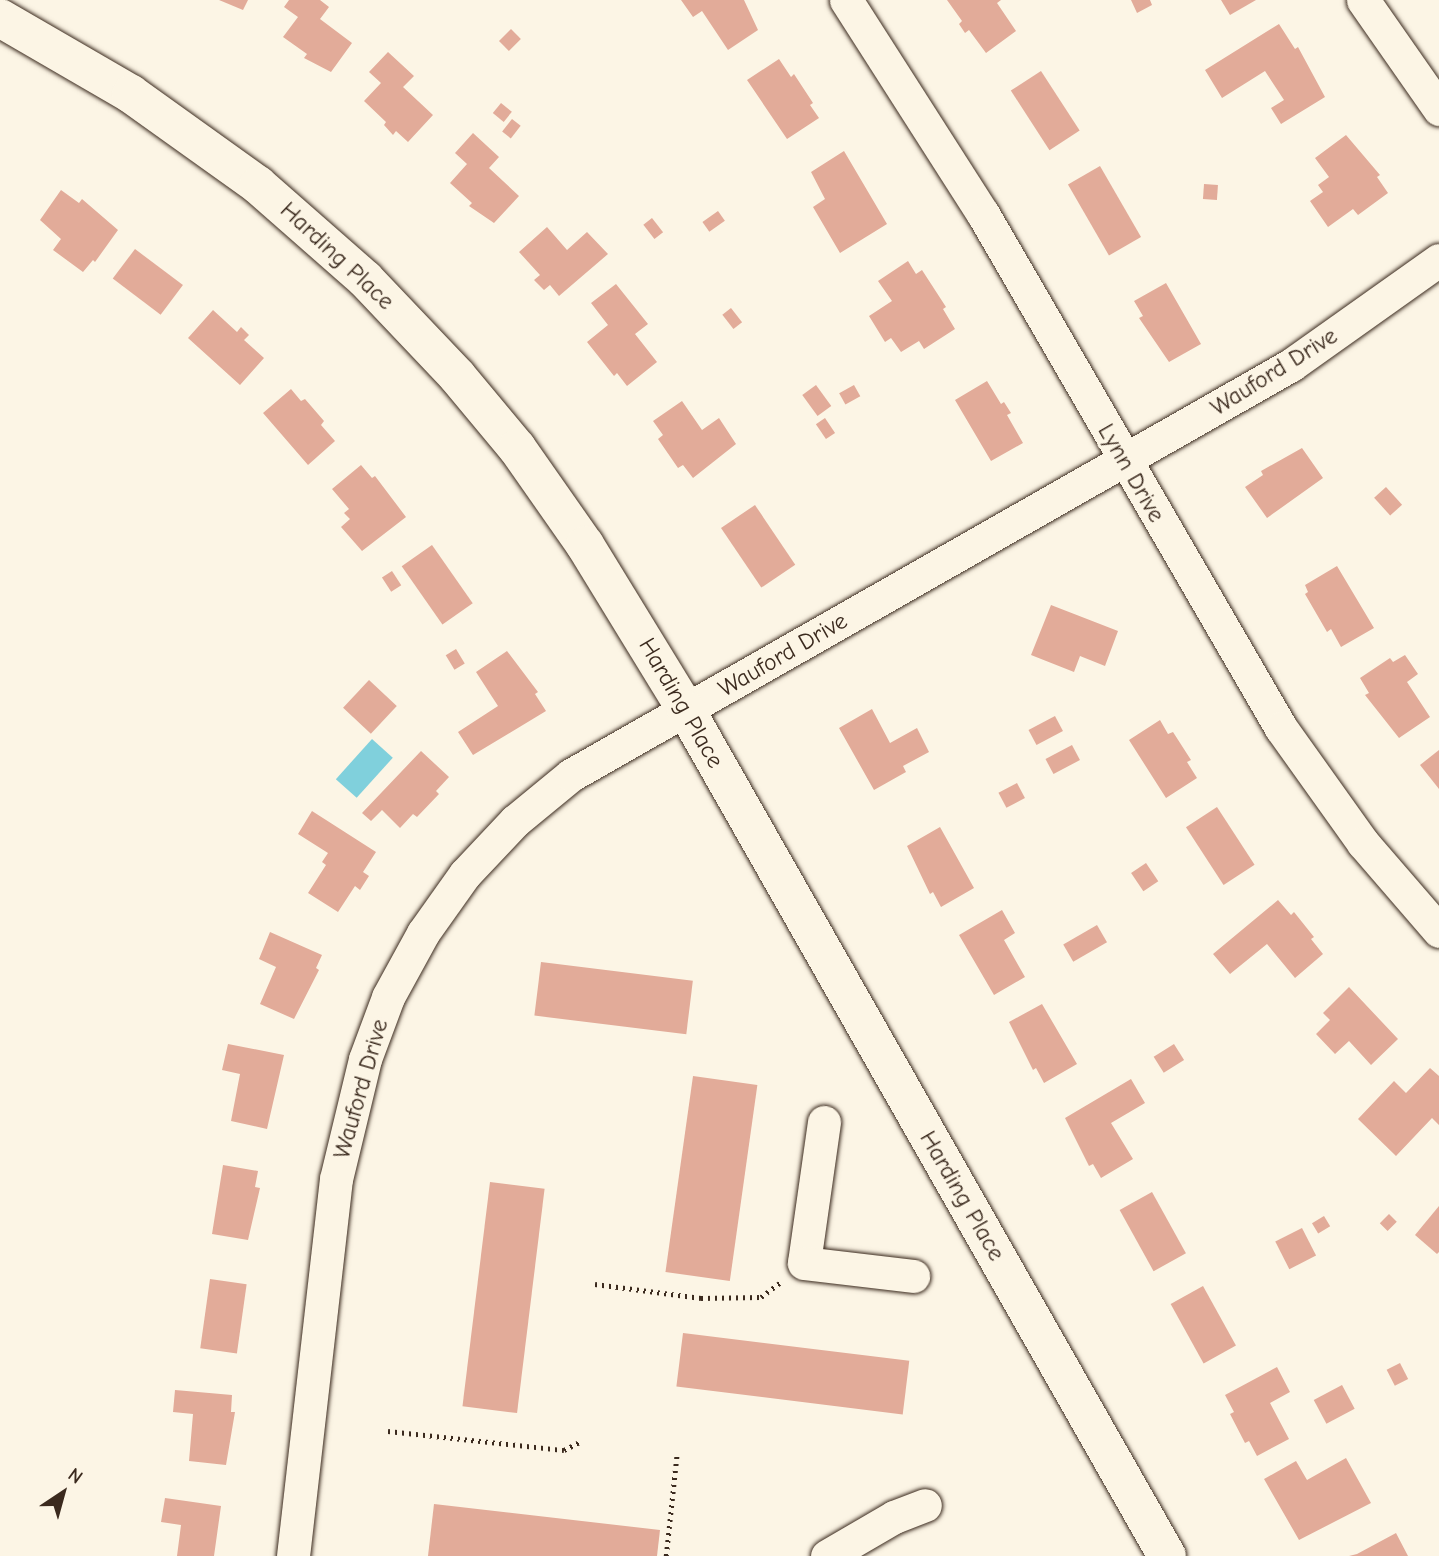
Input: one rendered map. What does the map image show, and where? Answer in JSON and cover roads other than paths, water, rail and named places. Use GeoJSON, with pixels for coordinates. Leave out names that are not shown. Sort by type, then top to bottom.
{"type":"FeatureCollection","features":[{"type":"Feature","properties":{"kind":"main road","name":"Harding Place"},"geometry":{"type":"LineString","coordinates":[[0,18],[91,69],[258,184],[365,279],[457,376],[517,448],[585,545],[686,710],[1167,1556]]}},
{"type":"Feature","properties":{"kind":"street","name":"Lynn Drive"},"geometry":{"type":"LineString","coordinates":[[846,0],[983,214],[1124,462],[1308,769],[1363,843],[1439,931]]}},
{"type":"Feature","properties":{"kind":"street"},"geometry":{"type":"LineString","coordinates":[[1363,0],[1439,109]]}},
{"type":"Feature","properties":{"kind":"street","name":"Wauford Drive"},"geometry":{"type":"LineString","coordinates":[[293,1556],[336,1179],[365,1059],[388,997],[423,933],[465,874],[515,821],[571,775],[1291,365],[1439,260]]}},
{"type":"Feature","properties":{"kind":"street"},"geometry":{"type":"LineString","coordinates":[[824,1122],[804,1263],[913,1276]]}},
{"type":"Feature","properties":{"kind":"street"},"geometry":{"type":"LineString","coordinates":[[827,1556],[894,1517],[925,1505]]}},
{"type":"Feature","properties":{"kind":"water"},"geometry":{"type":"Polygon","coordinates":[[[372,739],[393,758],[357,798],[336,779],[372,739]]]}}]}
